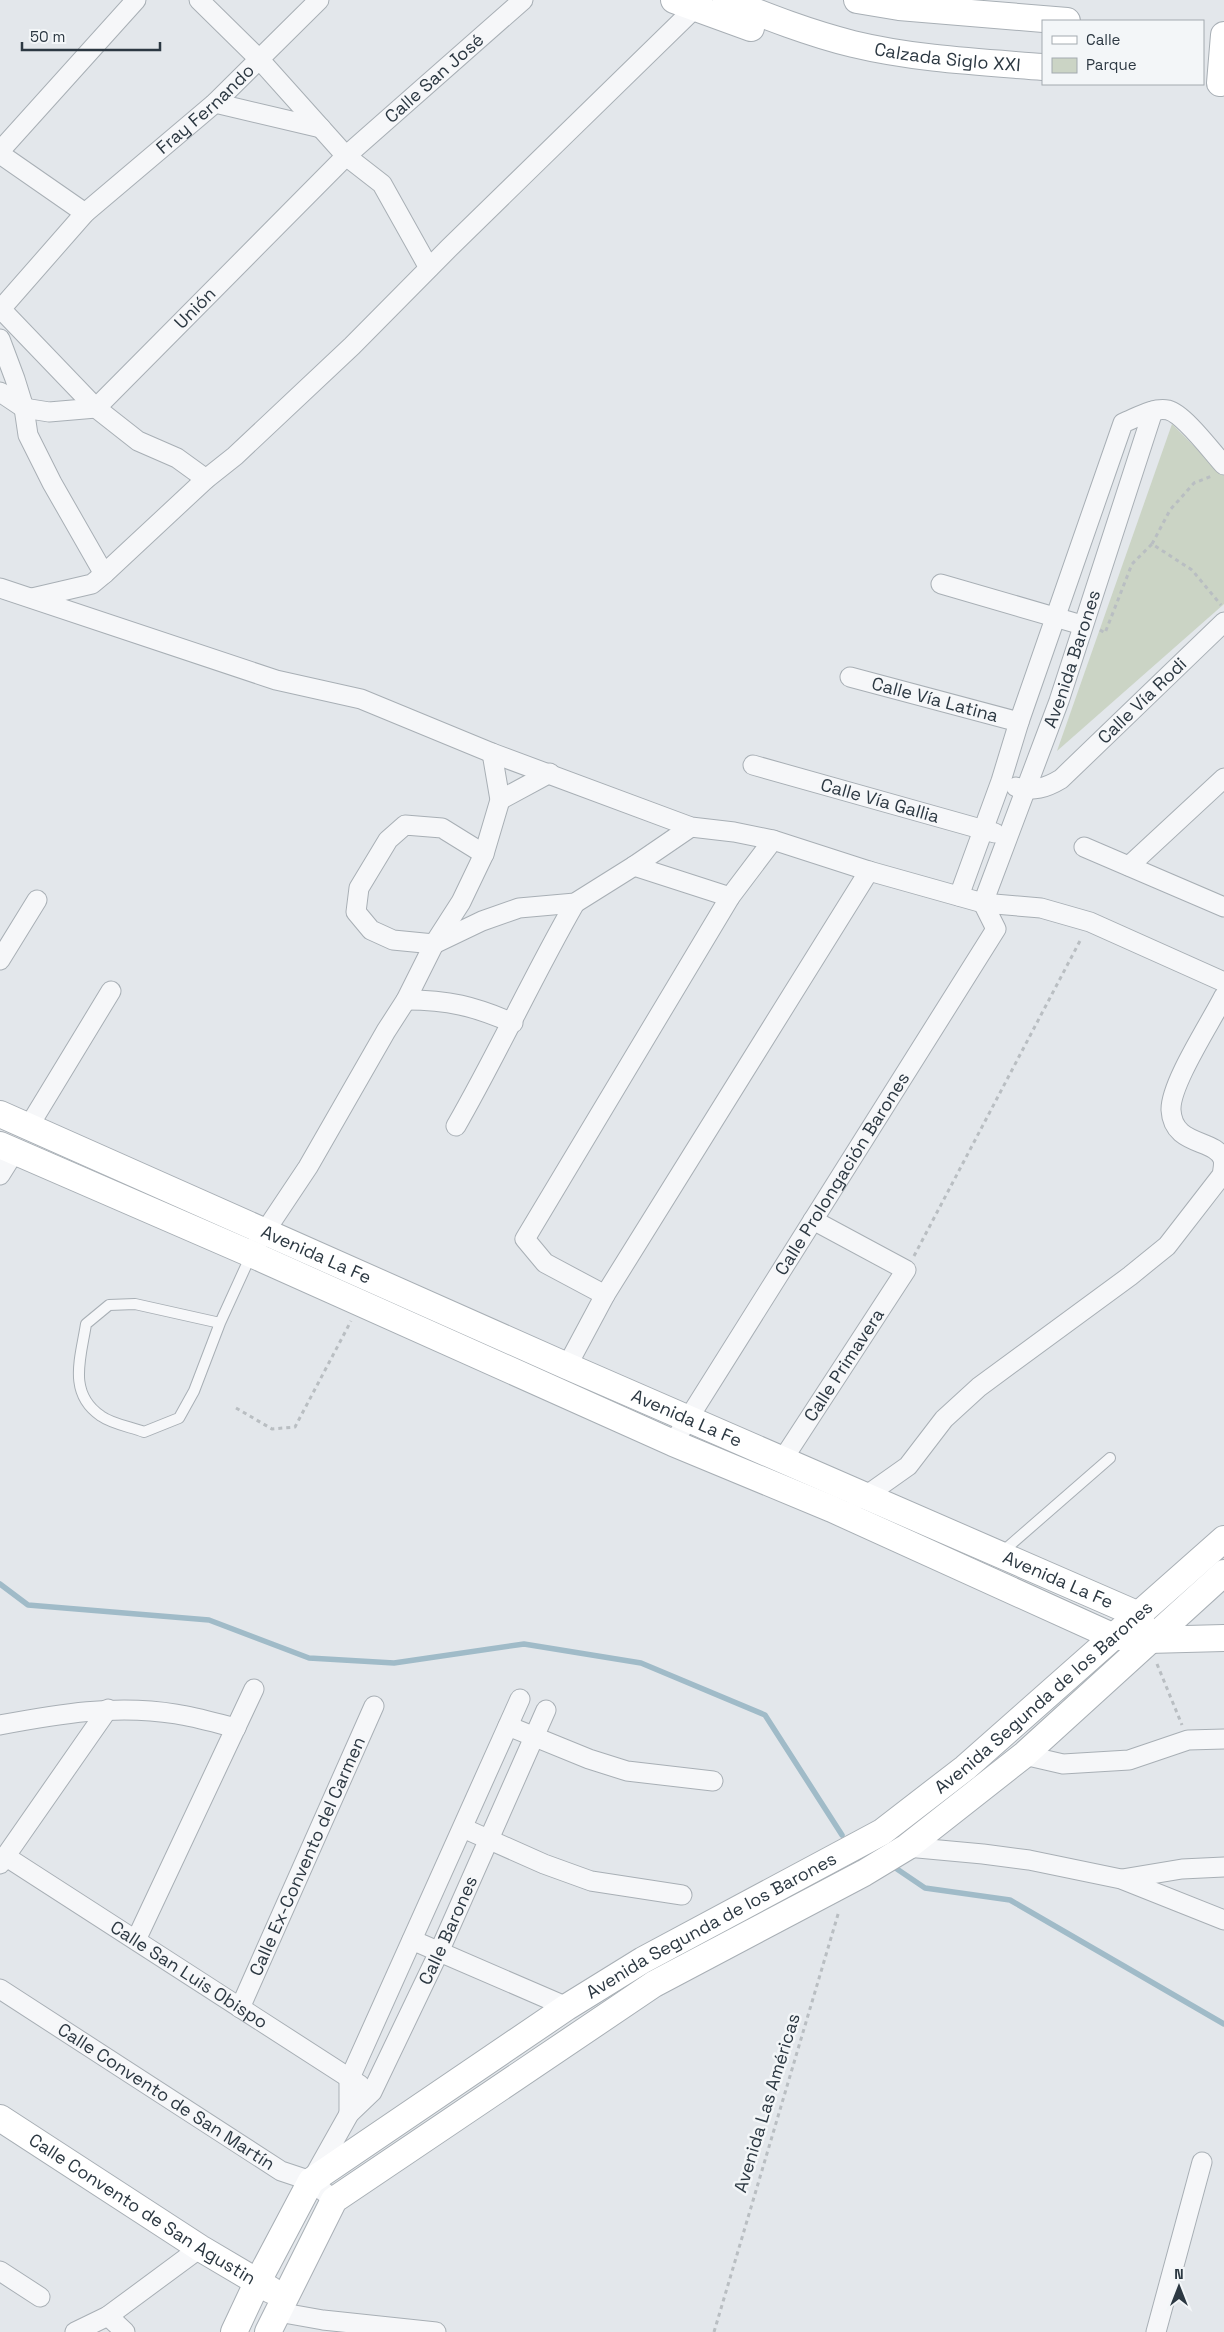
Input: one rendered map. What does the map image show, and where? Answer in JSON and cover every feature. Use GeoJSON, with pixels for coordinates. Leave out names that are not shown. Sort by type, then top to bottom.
{"type":"FeatureCollection","features":[{"type":"Feature","properties":{"kind":"street"},"geometry":{"type":"LineString","coordinates":[[85,213],[0,152],[136,0]]}},
{"type":"Feature","properties":{"kind":"street"},"geometry":{"type":"LineString","coordinates":[[199,0],[260,60],[346,156],[382,184],[429,268]]}},
{"type":"Feature","properties":{"kind":"street","name":"Fray Fernando"},"geometry":{"type":"LineString","coordinates":[[0,309],[85,213],[215,103],[319,0]]}},
{"type":"Feature","properties":{"kind":"street","name":"Calle San José"},"geometry":{"type":"LineString","coordinates":[[346,156],[523,0]]}},
{"type":"Feature","properties":{"kind":"street","name":"Calzada Siglo XXI"},"geometry":{"type":"LineString","coordinates":[[726,0],[792,27],[853,44],[902,54],[1042,67]]}},
{"type":"Feature","properties":{"kind":"street"},"geometry":{"type":"LineString","coordinates":[[857,0],[899,7],[1055,20]]}},
{"type":"Feature","properties":{"kind":"street"},"geometry":{"type":"LineString","coordinates":[[32,598],[92,584],[206,479],[235,456],[352,346],[685,4]]}},
{"type":"Feature","properties":{"kind":"street","name":"Calzada Siglo XXI"},"geometry":{"type":"LineString","coordinates":[[685,4],[810,48],[853,44]]}},
{"type":"Feature","properties":{"kind":"street"},"geometry":{"type":"LineString","coordinates":[[1204,33],[1224,35],[1215,83]]}},
{"type":"Feature","properties":{"kind":"street"},"geometry":{"type":"LineString","coordinates":[[215,103],[321,128]]}},
{"type":"Feature","properties":{"kind":"street","name":"Unión"},"geometry":{"type":"LineString","coordinates":[[96,408],[346,156]]}},
{"type":"Feature","properties":{"kind":"street"},"geometry":{"type":"LineString","coordinates":[[0,309],[96,408],[138,440],[177,458],[206,479]]}},
{"type":"Feature","properties":{"kind":"street"},"geometry":{"type":"LineString","coordinates":[[0,340],[24,408],[28,435],[52,483],[104,574]]}},
{"type":"Feature","properties":{"kind":"street"},"geometry":{"type":"LineString","coordinates":[[0,392],[24,408],[49,412],[96,408]]}},
{"type":"Feature","properties":{"kind":"street"},"geometry":{"type":"LineString","coordinates":[[1153,411],[1168,410],[1180,418],[1222,469]]}},
{"type":"Feature","properties":{"kind":"street","name":"Avenida Barones"},"geometry":{"type":"LineString","coordinates":[[959,896],[982,829],[1001,782],[1019,722],[1123,423],[1153,411]]}},
{"type":"Feature","properties":{"kind":"street","name":"Avenida Barones"},"geometry":{"type":"LineString","coordinates":[[983,903],[1059,701],[1082,625],[1153,411]]}},
{"type":"Feature","properties":{"kind":"street"},"geometry":{"type":"LineString","coordinates":[[941,584],[1082,625]]}},
{"type":"Feature","properties":{"kind":"street"},"geometry":{"type":"LineString","coordinates":[[0,588],[276,680],[361,699],[492,753],[691,827],[734,832],[773,840],[869,871],[983,903],[1041,908],[1090,922],[1224,982]]}},
{"type":"Feature","properties":{"kind":"street","name":"Calle Vía Rodi"},"geometry":{"type":"LineString","coordinates":[[1025,790],[1046,788],[1061,779],[1223,614]]}},
{"type":"Feature","properties":{"kind":"street","name":"Calle Vía Latina"},"geometry":{"type":"LineString","coordinates":[[850,677],[1019,722]]}},
{"type":"Feature","properties":{"kind":"street"},"geometry":{"type":"LineString","coordinates":[[251,1254],[264,1230],[308,1167],[386,1031],[406,1000],[434,944],[461,902],[484,854],[500,800],[492,753]]}},
{"type":"Feature","properties":{"kind":"street","name":"Calle Vía Gallia"},"geometry":{"type":"LineString","coordinates":[[753,765],[1008,837]]}},
{"type":"Feature","properties":{"kind":"street"},"geometry":{"type":"LineString","coordinates":[[500,800],[550,773]]}},
{"type":"Feature","properties":{"kind":"street"},"geometry":{"type":"LineString","coordinates":[[1129,866],[1223,780]]}},
{"type":"Feature","properties":{"kind":"street"},"geometry":{"type":"LineString","coordinates":[[1001,782],[1025,790]]}},
{"type":"Feature","properties":{"kind":"street"},"geometry":{"type":"LineString","coordinates":[[484,854],[442,828],[406,825],[388,840],[359,888],[356,912],[371,930],[393,940],[434,944],[482,921],[519,908],[574,903],[634,866],[691,827]]}},
{"type":"Feature","properties":{"kind":"street"},"geometry":{"type":"LineString","coordinates":[[605,1295],[546,1263],[525,1239],[730,897],[773,840]]}},
{"type":"Feature","properties":{"kind":"street"},"geometry":{"type":"LineString","coordinates":[[1084,847],[1224,907]]}},
{"type":"Feature","properties":{"kind":"street"},"geometry":{"type":"LineString","coordinates":[[634,866],[730,897]]}},
{"type":"Feature","properties":{"kind":"street"},"geometry":{"type":"LineString","coordinates":[[567,1366],[605,1295],[869,871]]}},
{"type":"Feature","properties":{"kind":"street"},"geometry":{"type":"LineString","coordinates":[[0,960],[37,900]]}},
{"type":"Feature","properties":{"kind":"street"},"geometry":{"type":"LineString","coordinates":[[456,1126],[574,903]]}},
{"type":"Feature","properties":{"kind":"street","name":"Calle Prolongación Barones"},"geometry":{"type":"LineString","coordinates":[[673,1443],[996,930],[983,903]]}},
{"type":"Feature","properties":{"kind":"street"},"geometry":{"type":"LineString","coordinates":[[29,1126],[111,991]]}},
{"type":"Feature","properties":{"kind":"street"},"geometry":{"type":"LineString","coordinates":[[832,1509],[867,1495],[908,1466],[944,1419],[979,1387],[1130,1276],[1167,1246],[1222,1175],[1223,1160],[1217,1151],[1184,1136],[1174,1125],[1171,1109],[1174,1090],[1224,996]]}},
{"type":"Feature","properties":{"kind":"street"},"geometry":{"type":"LineString","coordinates":[[406,1000],[438,1000],[479,1008],[512,1023]]}},
{"type":"Feature","properties":{"kind":"street","name":"Avenida La Fe"},"geometry":{"type":"LineString","coordinates":[[0,1114],[567,1366],[1139,1615]]}},
{"type":"Feature","properties":{"kind":"street"},"geometry":{"type":"LineString","coordinates":[[0,1175],[7,1148]]}},
{"type":"Feature","properties":{"kind":"street","name":"Avenida La Fe"},"geometry":{"type":"LineString","coordinates":[[7,1148],[251,1254],[673,1443],[832,1509],[1112,1636],[1148,1640],[1224,1638]]}},
{"type":"Feature","properties":{"kind":"street"},"geometry":{"type":"LineString","coordinates":[[813,1220],[906,1270]]}},
{"type":"Feature","properties":{"kind":"street","name":"Calle Primavera"},"geometry":{"type":"LineString","coordinates":[[783,1459],[906,1270]]}},
{"type":"Feature","properties":{"kind":"street","name":"Avenida Segunda de los Barones"},"geometry":{"type":"LineString","coordinates":[[234,2332],[311,2181],[567,2007],[643,1960],[882,1832],[965,1768],[1112,1636],[1139,1615],[1224,1539]]}},
{"type":"Feature","properties":{"kind":"street","name":"Avenida Segunda de los Barones"},"geometry":{"type":"LineString","coordinates":[[277,2314],[334,2200],[654,1984],[847,1882],[907,1848],[1024,1755],[1148,1640],[1224,1573]]}},
{"type":"Feature","properties":{"kind":"street"},"geometry":{"type":"LineString","coordinates":[[1139,1615],[1148,1640]]}},
{"type":"Feature","properties":{"kind":"street"},"geometry":{"type":"LineString","coordinates":[[136,1940],[254,1689]]}},
{"type":"Feature","properties":{"kind":"street","name":"Calle Barones"},"geometry":{"type":"LineString","coordinates":[[348,2114],[349,2080],[520,1699]]}},
{"type":"Feature","properties":{"kind":"street","name":"Calle Ex-Convento del Carmen"},"geometry":{"type":"LineString","coordinates":[[240,2008],[374,1706]]}},
{"type":"Feature","properties":{"kind":"street"},"geometry":{"type":"LineString","coordinates":[[0,1725],[61,1713],[108,1709],[176,1714],[236,1728]]}},
{"type":"Feature","properties":{"kind":"street"},"geometry":{"type":"LineString","coordinates":[[3,1860],[108,1709]]}},
{"type":"Feature","properties":{"kind":"street","name":"Calle Barones"},"geometry":{"type":"LineString","coordinates":[[311,2181],[348,2114],[372,2092],[439,1952],[546,1710]]}},
{"type":"Feature","properties":{"kind":"street"},"geometry":{"type":"LineString","coordinates":[[508,1726],[589,1759],[627,1771],[713,1781]]}},
{"type":"Feature","properties":{"kind":"street"},"geometry":{"type":"LineString","coordinates":[[1024,1755],[1063,1764],[1129,1760],[1188,1740],[1224,1739]]}},
{"type":"Feature","properties":{"kind":"street"},"geometry":{"type":"LineString","coordinates":[[463,1828],[544,1864],[591,1881],[682,1896]]}},
{"type":"Feature","properties":{"kind":"street"},"geometry":{"type":"LineString","coordinates":[[907,1848],[1011,1858],[1121,1879],[1224,1920]]}},
{"type":"Feature","properties":{"kind":"street","name":"Calle San Luis Obispo"},"geometry":{"type":"LineString","coordinates":[[3,1860],[136,1940],[349,2080],[372,2092]]}},
{"type":"Feature","properties":{"kind":"street"},"geometry":{"type":"LineString","coordinates":[[1121,1879],[1182,1869],[1224,1867]]}},
{"type":"Feature","properties":{"kind":"street"},"geometry":{"type":"LineString","coordinates":[[412,1940],[567,2007]]}},
{"type":"Feature","properties":{"kind":"street","name":"Calle Convento de San Martín"},"geometry":{"type":"LineString","coordinates":[[0,1989],[281,2171],[311,2181],[334,2200]]}},
{"type":"Feature","properties":{"kind":"street","name":"Calle Convento de San Agustin"},"geometry":{"type":"LineString","coordinates":[[0,2118],[45,2157],[194,2254],[254,2290],[277,2314]]}},
{"type":"Feature","properties":{"kind":"street","name":"Calle Convento de San Agustin"},"geometry":{"type":"LineString","coordinates":[[0,2139],[45,2157]]}},
{"type":"Feature","properties":{"kind":"street"},"geometry":{"type":"LineString","coordinates":[[1156,2332],[1202,2162]]}},
{"type":"Feature","properties":{"kind":"street"},"geometry":{"type":"LineString","coordinates":[[75,2332],[108,2316],[194,2254]]}},
{"type":"Feature","properties":{"kind":"street"},"geometry":{"type":"LineString","coordinates":[[0,2271],[40,2297]]}},
{"type":"Feature","properties":{"kind":"street"},"geometry":{"type":"LineString","coordinates":[[277,2314],[320,2323],[436,2332]]}},
{"type":"Feature","properties":{"kind":"street"},"geometry":{"type":"LineString","coordinates":[[108,2316],[125,2332]]}},
{"type":"Feature","properties":{"kind":"lane"},"geometry":{"type":"LineString","coordinates":[[220,1323],[135,1304],[109,1305],[86,1324],[77,1380],[87,1403],[101,1416],[144,1432],[179,1418],[194,1391],[220,1323],[251,1254]]}},
{"type":"Feature","properties":{"kind":"lane"},"geometry":{"type":"LineString","coordinates":[[1000,1554],[1110,1458]]}},
{"type":"Feature","properties":{"kind":"path"},"geometry":{"type":"LineString","coordinates":[[1082,625],[1105,633],[1132,564],[1152,544],[1170,510],[1194,483],[1222,469]]}},
{"type":"Feature","properties":{"kind":"path"},"geometry":{"type":"LineString","coordinates":[[1152,544],[1192,570],[1223,614]]}},
{"type":"Feature","properties":{"kind":"path"},"geometry":{"type":"LineString","coordinates":[[906,1270],[1090,922]]}},
{"type":"Feature","properties":{"kind":"path"},"geometry":{"type":"LineString","coordinates":[[236,1408],[272,1429],[295,1427],[361,1303]]}},
{"type":"Feature","properties":{"kind":"path"},"geometry":{"type":"LineString","coordinates":[[1148,1640],[1188,1740]]}},
{"type":"Feature","properties":{"kind":"path","name":"Avenida Las Américas"},"geometry":{"type":"LineString","coordinates":[[714,2332],[847,1882]]}},
{"type":"Feature","properties":{"kind":"green space"},"geometry":{"type":"Polygon","coordinates":[[[1172,424],[1224,476],[1224,604],[1057,751],[1172,424]]]}},
{"type":"Feature","properties":{"kind":"waterway"},"geometry":{"type":"LineString","coordinates":[[0,1584],[28,1605],[209,1620],[309,1658],[394,1663],[524,1644],[641,1663],[765,1715],[842,1835]]}},
{"type":"Feature","properties":{"kind":"waterway"},"geometry":{"type":"LineString","coordinates":[[894,1867],[925,1888],[1010,1900],[1224,2024]]}}]}
